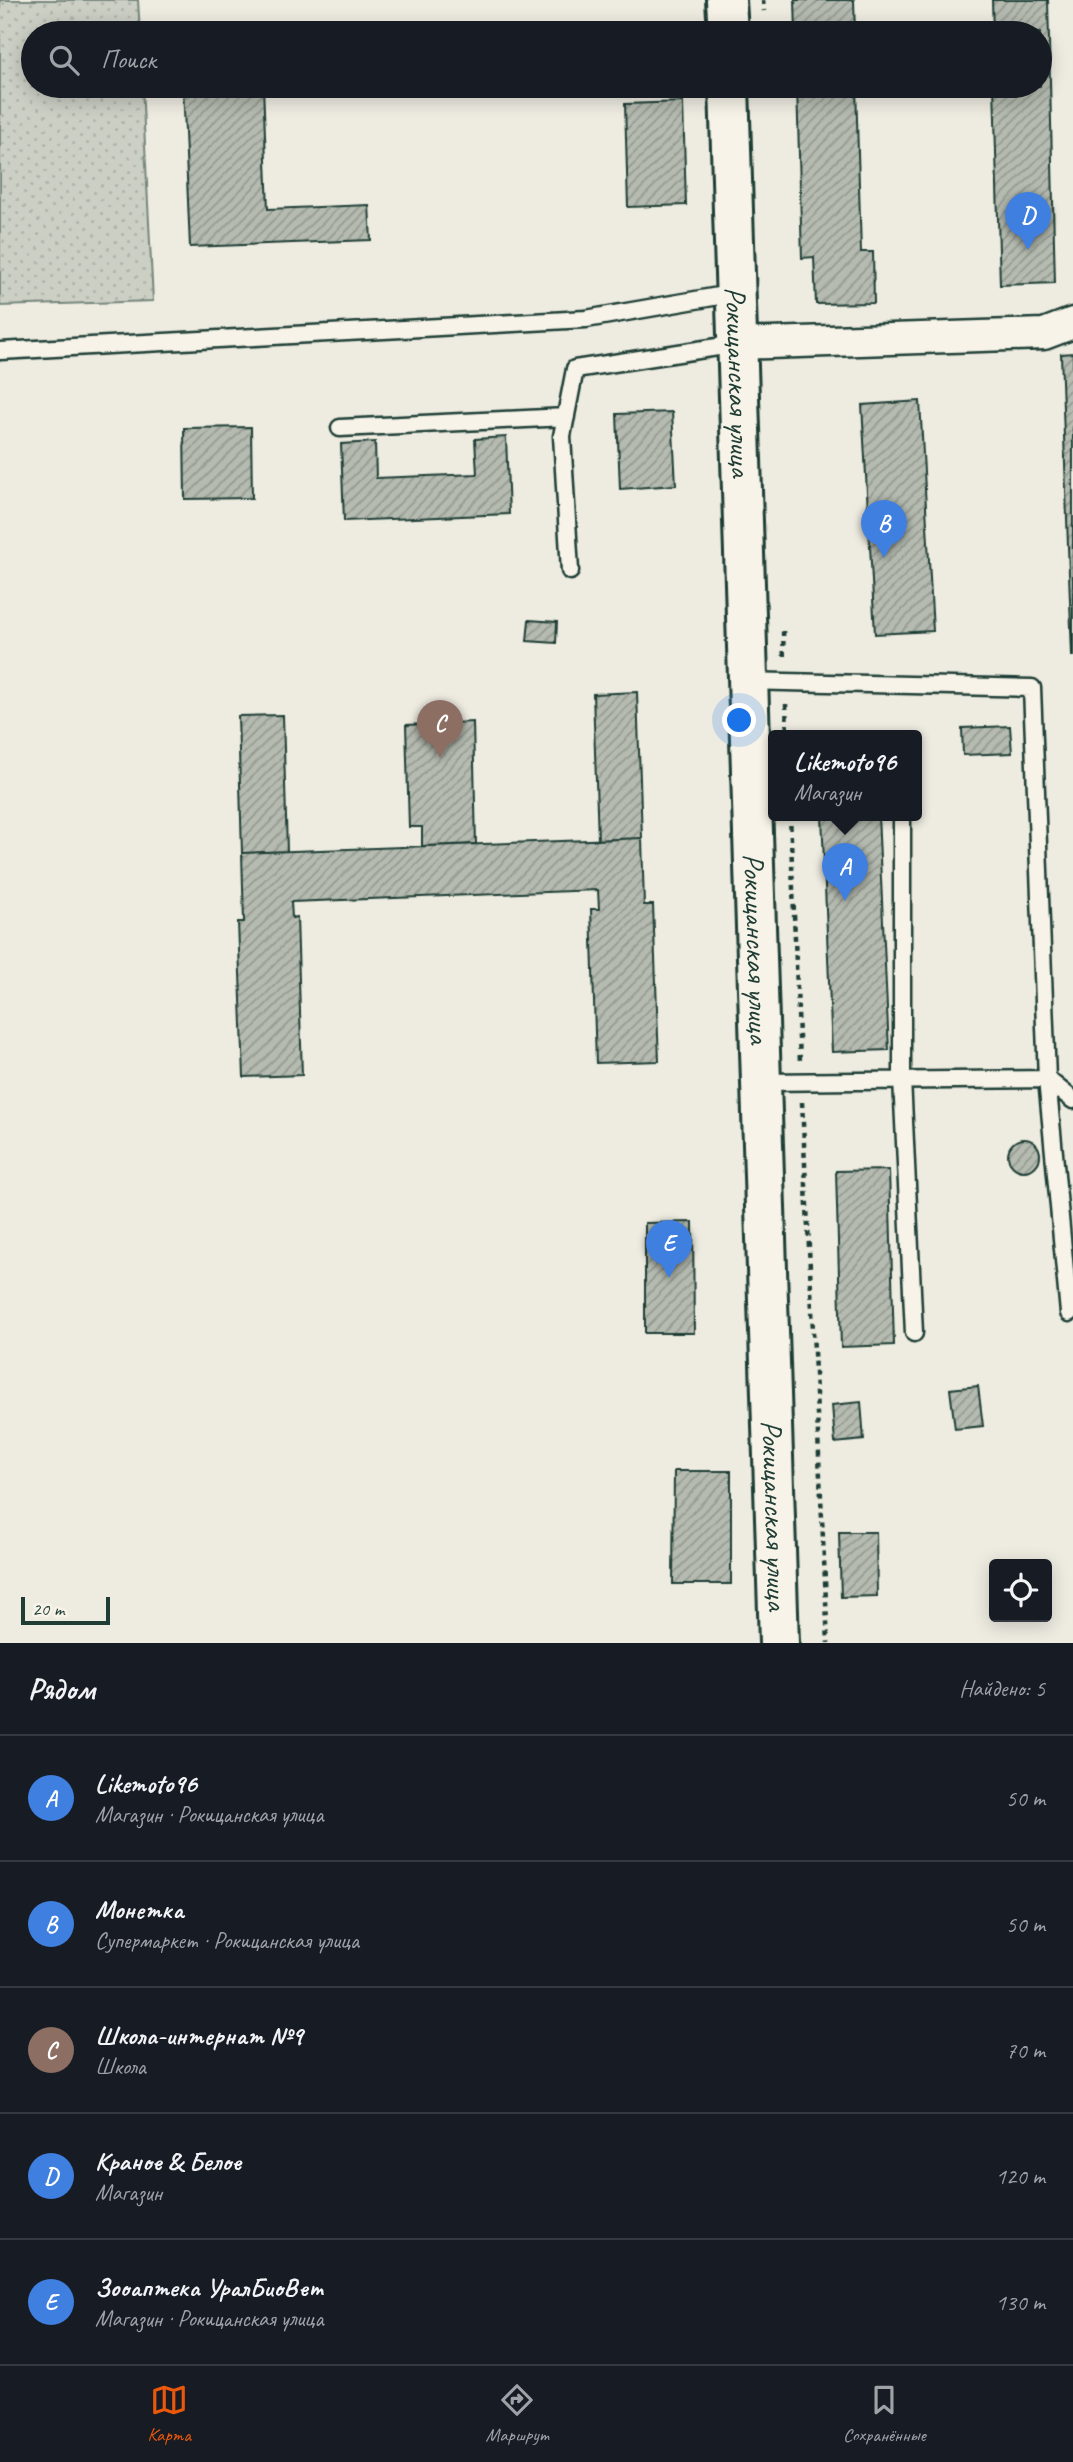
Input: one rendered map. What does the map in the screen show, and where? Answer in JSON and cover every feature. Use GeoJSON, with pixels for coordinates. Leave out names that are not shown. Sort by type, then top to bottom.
{"type":"FeatureCollection","features":[{"type":"Feature","properties":{"kind":"street"},"geometry":{"type":"LineString","coordinates":[[726,0],[727,21]]}},
{"type":"Feature","properties":{"kind":"street","name":"Рокицанская улица"},"geometry":{"type":"LineString","coordinates":[[729,98],[779,1643]]}},
{"type":"Feature","properties":{"kind":"street"},"geometry":{"type":"LineString","coordinates":[[737,344],[1044,334],[1073,323]]}},
{"type":"Feature","properties":{"kind":"lane"},"geometry":{"type":"LineString","coordinates":[[0,351],[586,319],[736,293]]}},
{"type":"Feature","properties":{"kind":"lane"},"geometry":{"type":"LineString","coordinates":[[570,571],[562,436],[575,369],[737,344]]}},
{"type":"Feature","properties":{"kind":"lane"},"geometry":{"type":"LineString","coordinates":[[340,428],[566,417]]}},
{"type":"Feature","properties":{"kind":"lane"},"geometry":{"type":"LineString","coordinates":[[748,681],[1032,688],[1047,1079],[1069,1313]]}},
{"type":"Feature","properties":{"kind":"lane"},"geometry":{"type":"LineString","coordinates":[[902,821],[902,1079],[915,1333]]}},
{"type":"Feature","properties":{"kind":"lane"},"geometry":{"type":"LineString","coordinates":[[762,1082],[1047,1079],[1073,1100]]}},
{"type":"Feature","properties":{"kind":"path"},"geometry":{"type":"LineString","coordinates":[[790,821],[828,1643]]}},
{"type":"Feature","properties":{"kind":"shaded area"},"geometry":{"type":"Polygon","coordinates":[[[0,0],[138,0],[139,21],[21,21],[21,98],[143,98],[153,301],[0,306],[0,0]]]}},
{"type":"Feature","properties":{"kind":"building"},"geometry":{"type":"Polygon","coordinates":[[[795,0],[854,0],[855,21],[796,21],[795,0]]]}},
{"type":"Feature","properties":{"kind":"building"},"geometry":{"type":"Polygon","coordinates":[[[992,0],[1048,0],[1049,21],[993,21],[992,0]]]}},
{"type":"Feature","properties":{"kind":"building"},"geometry":{"type":"Polygon","coordinates":[[[184,98],[263,98],[268,209],[369,205],[371,240],[190,247],[184,98]]]}},
{"type":"Feature","properties":{"kind":"building"},"geometry":{"type":"Polygon","coordinates":[[[797,98],[856,98],[861,252],[873,252],[874,303],[816,304],[814,257],[802,258],[797,98]]]}},
{"type":"Feature","properties":{"kind":"building"},"geometry":{"type":"Polygon","coordinates":[[[994,98],[1050,98],[1055,283],[1000,285],[994,98]]]}},
{"type":"Feature","properties":{"kind":"building"},"geometry":{"type":"Polygon","coordinates":[[[683,102],[686,205],[628,207],[625,104],[683,102]]]}},
{"type":"Feature","properties":{"kind":"building"},"geometry":{"type":"Polygon","coordinates":[[[1073,353],[1073,656],[1072,656],[1061,354],[1073,353]]]}},
{"type":"Feature","properties":{"kind":"building"},"geometry":{"type":"Polygon","coordinates":[[[920,401],[933,631],[875,634],[862,405],[920,401]]]}},
{"type":"Feature","properties":{"kind":"building"},"geometry":{"type":"Polygon","coordinates":[[[672,412],[676,485],[620,489],[617,414],[672,412]]]}},
{"type":"Feature","properties":{"kind":"building"},"geometry":{"type":"Polygon","coordinates":[[[251,427],[252,498],[185,499],[184,428],[251,427]]]}},
{"type":"Feature","properties":{"kind":"building"},"geometry":{"type":"Polygon","coordinates":[[[506,437],[509,514],[344,521],[341,444],[375,442],[376,478],[477,474],[475,439],[506,437]]]}},
{"type":"Feature","properties":{"kind":"building"},"geometry":{"type":"Polygon","coordinates":[[[529,620],[557,622],[556,643],[527,641],[529,620]]]}},
{"type":"Feature","properties":{"kind":"building"},"geometry":{"type":"Polygon","coordinates":[[[637,692],[642,838],[598,840],[593,694],[637,692]]]}},
{"type":"Feature","properties":{"kind":"building"},"geometry":{"type":"Polygon","coordinates":[[[283,715],[287,851],[242,853],[238,716],[283,715]]]}},
{"type":"Feature","properties":{"kind":"building"},"geometry":{"type":"Polygon","coordinates":[[[473,722],[476,844],[422,846],[422,827],[409,827],[406,725],[473,722]]]}},
{"type":"Feature","properties":{"kind":"building"},"geometry":{"type":"Polygon","coordinates":[[[1010,726],[1012,753],[963,755],[962,728],[1010,726]]]}},
{"type":"Feature","properties":{"kind":"building"},"geometry":{"type":"Polygon","coordinates":[[[822,821],[878,821],[889,1050],[832,1052],[822,821]]]}},
{"type":"Feature","properties":{"kind":"building"},"geometry":{"type":"Polygon","coordinates":[[[642,838],[644,905],[653,905],[659,1061],[596,1063],[591,909],[599,909],[598,890],[291,902],[292,918],[297,917],[302,1075],[244,1077],[238,922],[244,922],[242,853],[642,838]]]}},
{"type":"Feature","properties":{"kind":"building"},"geometry":{"type":"Polygon","coordinates":[[[1024,1139],[1036,1143],[1040,1155],[1036,1167],[1024,1171],[1012,1167],[1008,1155],[1012,1143],[1024,1139]]]}},
{"type":"Feature","properties":{"kind":"building"},"geometry":{"type":"Polygon","coordinates":[[[889,1170],[894,1345],[841,1347],[836,1171],[889,1170]]]}},
{"type":"Feature","properties":{"kind":"building"},"geometry":{"type":"Polygon","coordinates":[[[693,1222],[694,1333],[645,1333],[645,1223],[693,1222]]]}},
{"type":"Feature","properties":{"kind":"building"},"geometry":{"type":"Polygon","coordinates":[[[978,1386],[983,1426],[955,1429],[950,1389],[978,1386]]]}},
{"type":"Feature","properties":{"kind":"building"},"geometry":{"type":"Polygon","coordinates":[[[861,1402],[864,1440],[835,1443],[832,1405],[861,1402]]]}},
{"type":"Feature","properties":{"kind":"building"},"geometry":{"type":"Polygon","coordinates":[[[674,1471],[731,1471],[731,1584],[673,1584],[674,1471]]]}},
{"type":"Feature","properties":{"kind":"building"},"geometry":{"type":"Polygon","coordinates":[[[839,1532],[876,1532],[877,1596],[841,1597],[839,1532]]]}},
{"type":"Feature","properties":{"kind":"place","name":"Краное & Белое"},"geometry":{"type":"Point","coordinates":[1028,250]}},
{"type":"Feature","properties":{"kind":"place","name":"Монетка"},"geometry":{"type":"Point","coordinates":[884,558]}},
{"type":"Feature","properties":{"kind":"place","name":"Школа-интернат №9"},"geometry":{"type":"Point","coordinates":[440,758]}},
{"type":"Feature","properties":{"kind":"place","name":"Likemoto96"},"geometry":{"type":"Point","coordinates":[845,901]}},
{"type":"Feature","properties":{"kind":"place","name":"Зооаптека УралБиоВет"},"geometry":{"type":"Point","coordinates":[669,1278]}}]}
